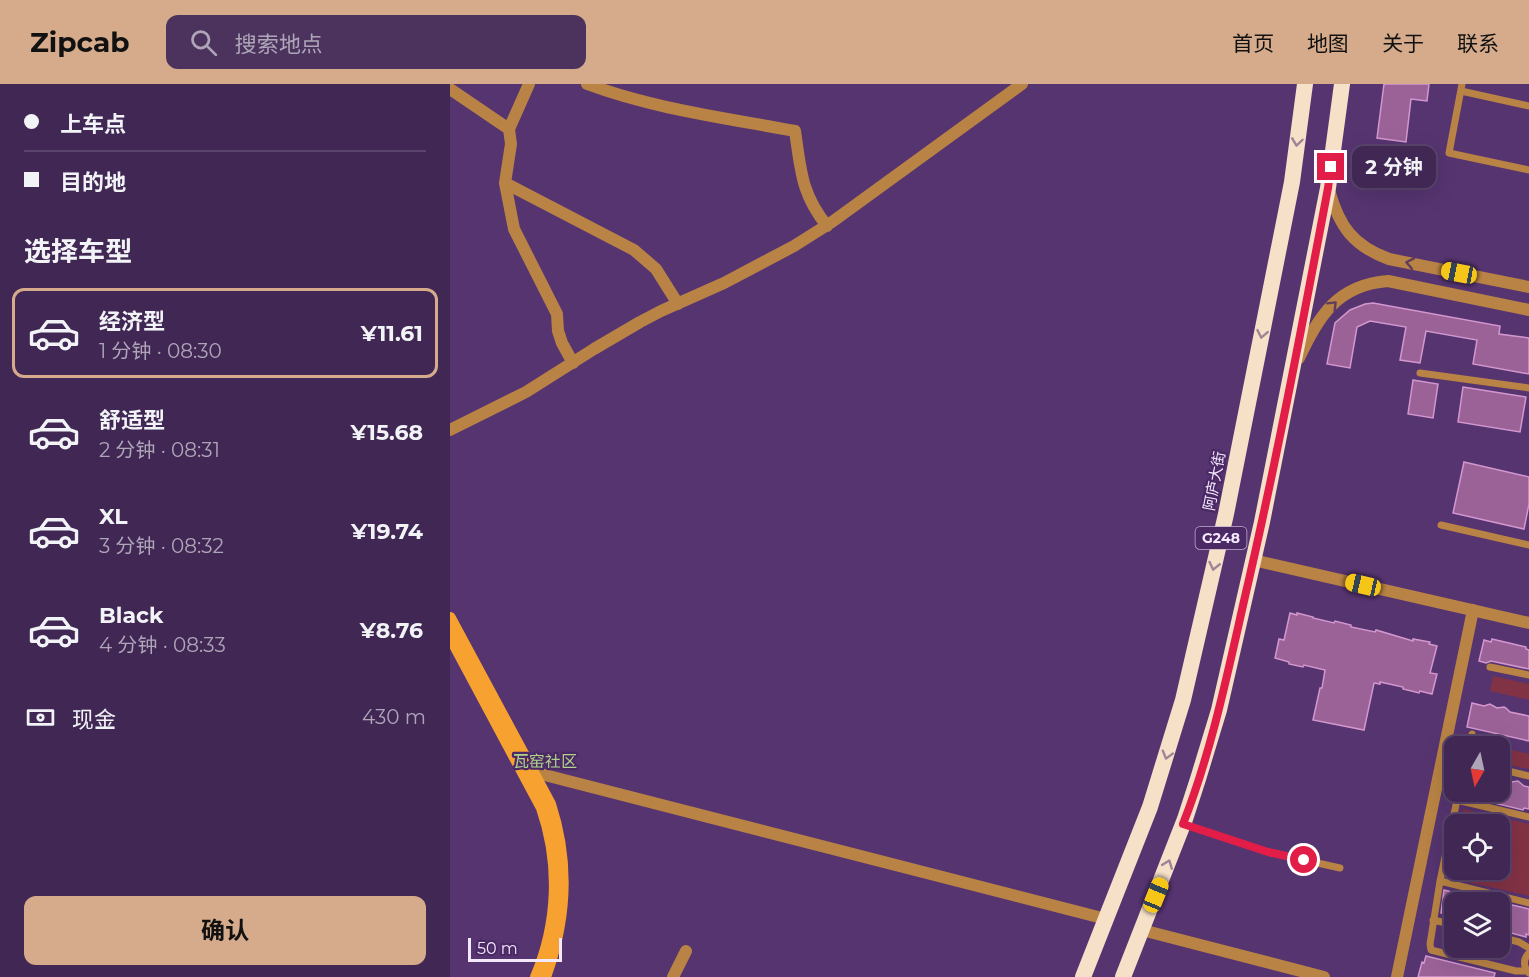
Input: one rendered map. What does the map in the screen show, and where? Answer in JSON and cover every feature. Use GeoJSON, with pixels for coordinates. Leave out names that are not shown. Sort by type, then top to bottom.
{"type":"FeatureCollection","features":[{"type":"Feature","properties":{"kind":"highway","name":"阿庐大街"},"geometry":{"type":"LineString","coordinates":[[1083,977],[1150,807],[1183,700],[1226,514],[1292,182],[1305,84]]}},
{"type":"Feature","properties":{"kind":"highway","name":"G248"},"geometry":{"type":"LineString","coordinates":[[1123,977],[1183,824],[1219,710],[1254,560],[1292,373],[1328,188],[1342,84]]}},
{"type":"Feature","properties":{"kind":"main road"},"geometry":{"type":"LineString","coordinates":[[450,618],[550,804],[556,823],[564,884],[561,923],[555,950],[545,977]]}},
{"type":"Feature","properties":{"kind":"main road"},"geometry":{"type":"LineString","coordinates":[[450,636],[542,808],[548,825],[555,864],[554,904],[549,939],[536,977]]}},
{"type":"Feature","properties":{"kind":"street"},"geometry":{"type":"LineString","coordinates":[[530,84],[509,129],[511,144],[505,183],[514,229],[556,314],[562,343],[573,363]]}},
{"type":"Feature","properties":{"kind":"street"},"geometry":{"type":"LineString","coordinates":[[587,84],[669,108],[795,131],[802,181],[812,205],[827,226]]}},
{"type":"Feature","properties":{"kind":"street"},"geometry":{"type":"LineString","coordinates":[[450,430],[504,404],[640,322],[754,268],[827,226],[1022,84]]}},
{"type":"Feature","properties":{"kind":"street"},"geometry":{"type":"LineString","coordinates":[[450,89],[509,129]]}},
{"type":"Feature","properties":{"kind":"street"},"geometry":{"type":"LineString","coordinates":[[505,183],[634,250],[656,269],[678,304]]}},
{"type":"Feature","properties":{"kind":"street"},"geometry":{"type":"LineString","coordinates":[[1328,188],[1335,210],[1346,229],[1361,244],[1379,255],[1389,259],[1529,287]]}},
{"type":"Feature","properties":{"kind":"street"},"geometry":{"type":"LineString","coordinates":[[1292,373],[1312,331],[1327,310],[1350,291],[1368,284],[1388,281],[1529,310]]}},
{"type":"Feature","properties":{"kind":"street"},"geometry":{"type":"LineString","coordinates":[[1254,560],[1529,623]]}},
{"type":"Feature","properties":{"kind":"street"},"geometry":{"type":"LineString","coordinates":[[1397,977],[1473,610]]}},
{"type":"Feature","properties":{"kind":"street"},"geometry":{"type":"LineString","coordinates":[[533,772],[1106,919]]}},
{"type":"Feature","properties":{"kind":"street"},"geometry":{"type":"LineString","coordinates":[[1142,930],[1324,977]]}},
{"type":"Feature","properties":{"kind":"street"},"geometry":{"type":"LineString","coordinates":[[673,977],[686,951]]}},
{"type":"Feature","properties":{"kind":"lane"},"geometry":{"type":"LineString","coordinates":[[1529,106],[1462,88],[1449,153],[1529,170]]}},
{"type":"Feature","properties":{"kind":"lane"},"geometry":{"type":"LineString","coordinates":[[1420,373],[1529,388]]}},
{"type":"Feature","properties":{"kind":"lane"},"geometry":{"type":"LineString","coordinates":[[1442,525],[1529,545]]}},
{"type":"Feature","properties":{"kind":"lane"},"geometry":{"type":"LineString","coordinates":[[1490,667],[1529,675]]}},
{"type":"Feature","properties":{"kind":"lane"},"geometry":{"type":"LineString","coordinates":[[1510,771],[1529,776]]}},
{"type":"Feature","properties":{"kind":"lane"},"geometry":{"type":"LineString","coordinates":[[1510,940],[1519,942],[1529,950],[1524,963],[1528,972],[1431,951],[1430,944],[1457,801],[1529,817]]}},
{"type":"Feature","properties":{"kind":"lane"},"geometry":{"type":"LineString","coordinates":[[1183,824],[1268,852],[1340,868]]}},
{"type":"Feature","properties":{"kind":"lane"},"geometry":{"type":"LineString","coordinates":[[1440,882],[1529,903]]}},
{"type":"Feature","properties":{"kind":"lane"},"geometry":{"type":"LineString","coordinates":[[1433,920],[1444,922]]}},
{"type":"Feature","properties":{"kind":"shaded area"},"geometry":{"type":"Polygon","coordinates":[[[1493,676],[1529,684],[1529,700],[1490,691],[1493,676]]]}},
{"type":"Feature","properties":{"kind":"shaded area"},"geometry":{"type":"Polygon","coordinates":[[[1510,749],[1529,754],[1529,769],[1510,765],[1510,749]]]}},
{"type":"Feature","properties":{"kind":"shaded area"},"geometry":{"type":"Polygon","coordinates":[[[1463,809],[1485,814],[1462,814],[1463,809]]]}},
{"type":"Feature","properties":{"kind":"shaded area"},"geometry":{"type":"Polygon","coordinates":[[[1510,820],[1529,824],[1529,896],[1459,880],[1510,880],[1510,820]]]}},
{"type":"Feature","properties":{"kind":"building"},"geometry":{"type":"Polygon","coordinates":[[[1384,84],[1429,84],[1427,101],[1411,99],[1406,142],[1377,138],[1384,84]]]}},
{"type":"Feature","properties":{"kind":"building"},"geometry":{"type":"Polygon","coordinates":[[[1373,303],[1500,326],[1499,334],[1529,338],[1529,374],[1473,364],[1477,340],[1426,331],[1420,363],[1400,360],[1406,327],[1370,321],[1357,327],[1350,368],[1327,364],[1335,323],[1350,310],[1373,303]]]}},
{"type":"Feature","properties":{"kind":"building"},"geometry":{"type":"Polygon","coordinates":[[[1413,380],[1438,384],[1433,418],[1408,414],[1413,380]]]}},
{"type":"Feature","properties":{"kind":"building"},"geometry":{"type":"Polygon","coordinates":[[[1463,387],[1526,397],[1520,432],[1458,422],[1463,387]]]}},
{"type":"Feature","properties":{"kind":"building"},"geometry":{"type":"Polygon","coordinates":[[[1464,462],[1529,477],[1529,504],[1524,529],[1453,513],[1464,462]]]}},
{"type":"Feature","properties":{"kind":"building"},"geometry":{"type":"Polygon","coordinates":[[[1290,613],[1334,623],[1335,621],[1375,632],[1376,630],[1413,641],[1413,639],[1430,642],[1429,644],[1437,646],[1430,673],[1437,674],[1432,694],[1420,691],[1419,693],[1380,682],[1380,684],[1374,683],[1364,730],[1313,720],[1325,670],[1289,664],[1289,662],[1275,658],[1279,639],[1284,640],[1290,613]]]}},
{"type":"Feature","properties":{"kind":"building"},"geometry":{"type":"Polygon","coordinates":[[[1492,639],[1526,647],[1529,650],[1529,669],[1491,661],[1486,663],[1479,661],[1484,640],[1491,642],[1492,639]]]}},
{"type":"Feature","properties":{"kind":"building"},"geometry":{"type":"Polygon","coordinates":[[[1472,703],[1484,706],[1490,704],[1497,708],[1504,707],[1510,712],[1529,716],[1529,741],[1510,736],[1467,727],[1472,703]]]}},
{"type":"Feature","properties":{"kind":"building"},"geometry":{"type":"Polygon","coordinates":[[[1510,781],[1518,781],[1529,787],[1529,809],[1524,808],[1523,810],[1490,802],[1510,802],[1510,781]]]}},
{"type":"Feature","properties":{"kind":"building"},"geometry":{"type":"Polygon","coordinates":[[[1444,890],[1452,892],[1444,892],[1444,914],[1441,913],[1444,890]]]}},
{"type":"Feature","properties":{"kind":"building"},"geometry":{"type":"Polygon","coordinates":[[[1510,904],[1529,909],[1529,935],[1526,934],[1526,937],[1510,933],[1510,904]]]}},
{"type":"Feature","properties":{"kind":"building"},"geometry":{"type":"Polygon","coordinates":[[[1426,956],[1495,973],[1494,977],[1418,977],[1426,956]]]}},
{"type":"Feature","properties":{"kind":"district","name":"瓦窑社区"},"geometry":{"type":"Point","coordinates":[545,761]}},
{"type":"Feature","properties":{"kind":"route"},"geometry":{"type":"LineString","coordinates":[[1304,860],[1268,852],[1183,824],[1219,710],[1262,522],[1331,167]]}}]}
